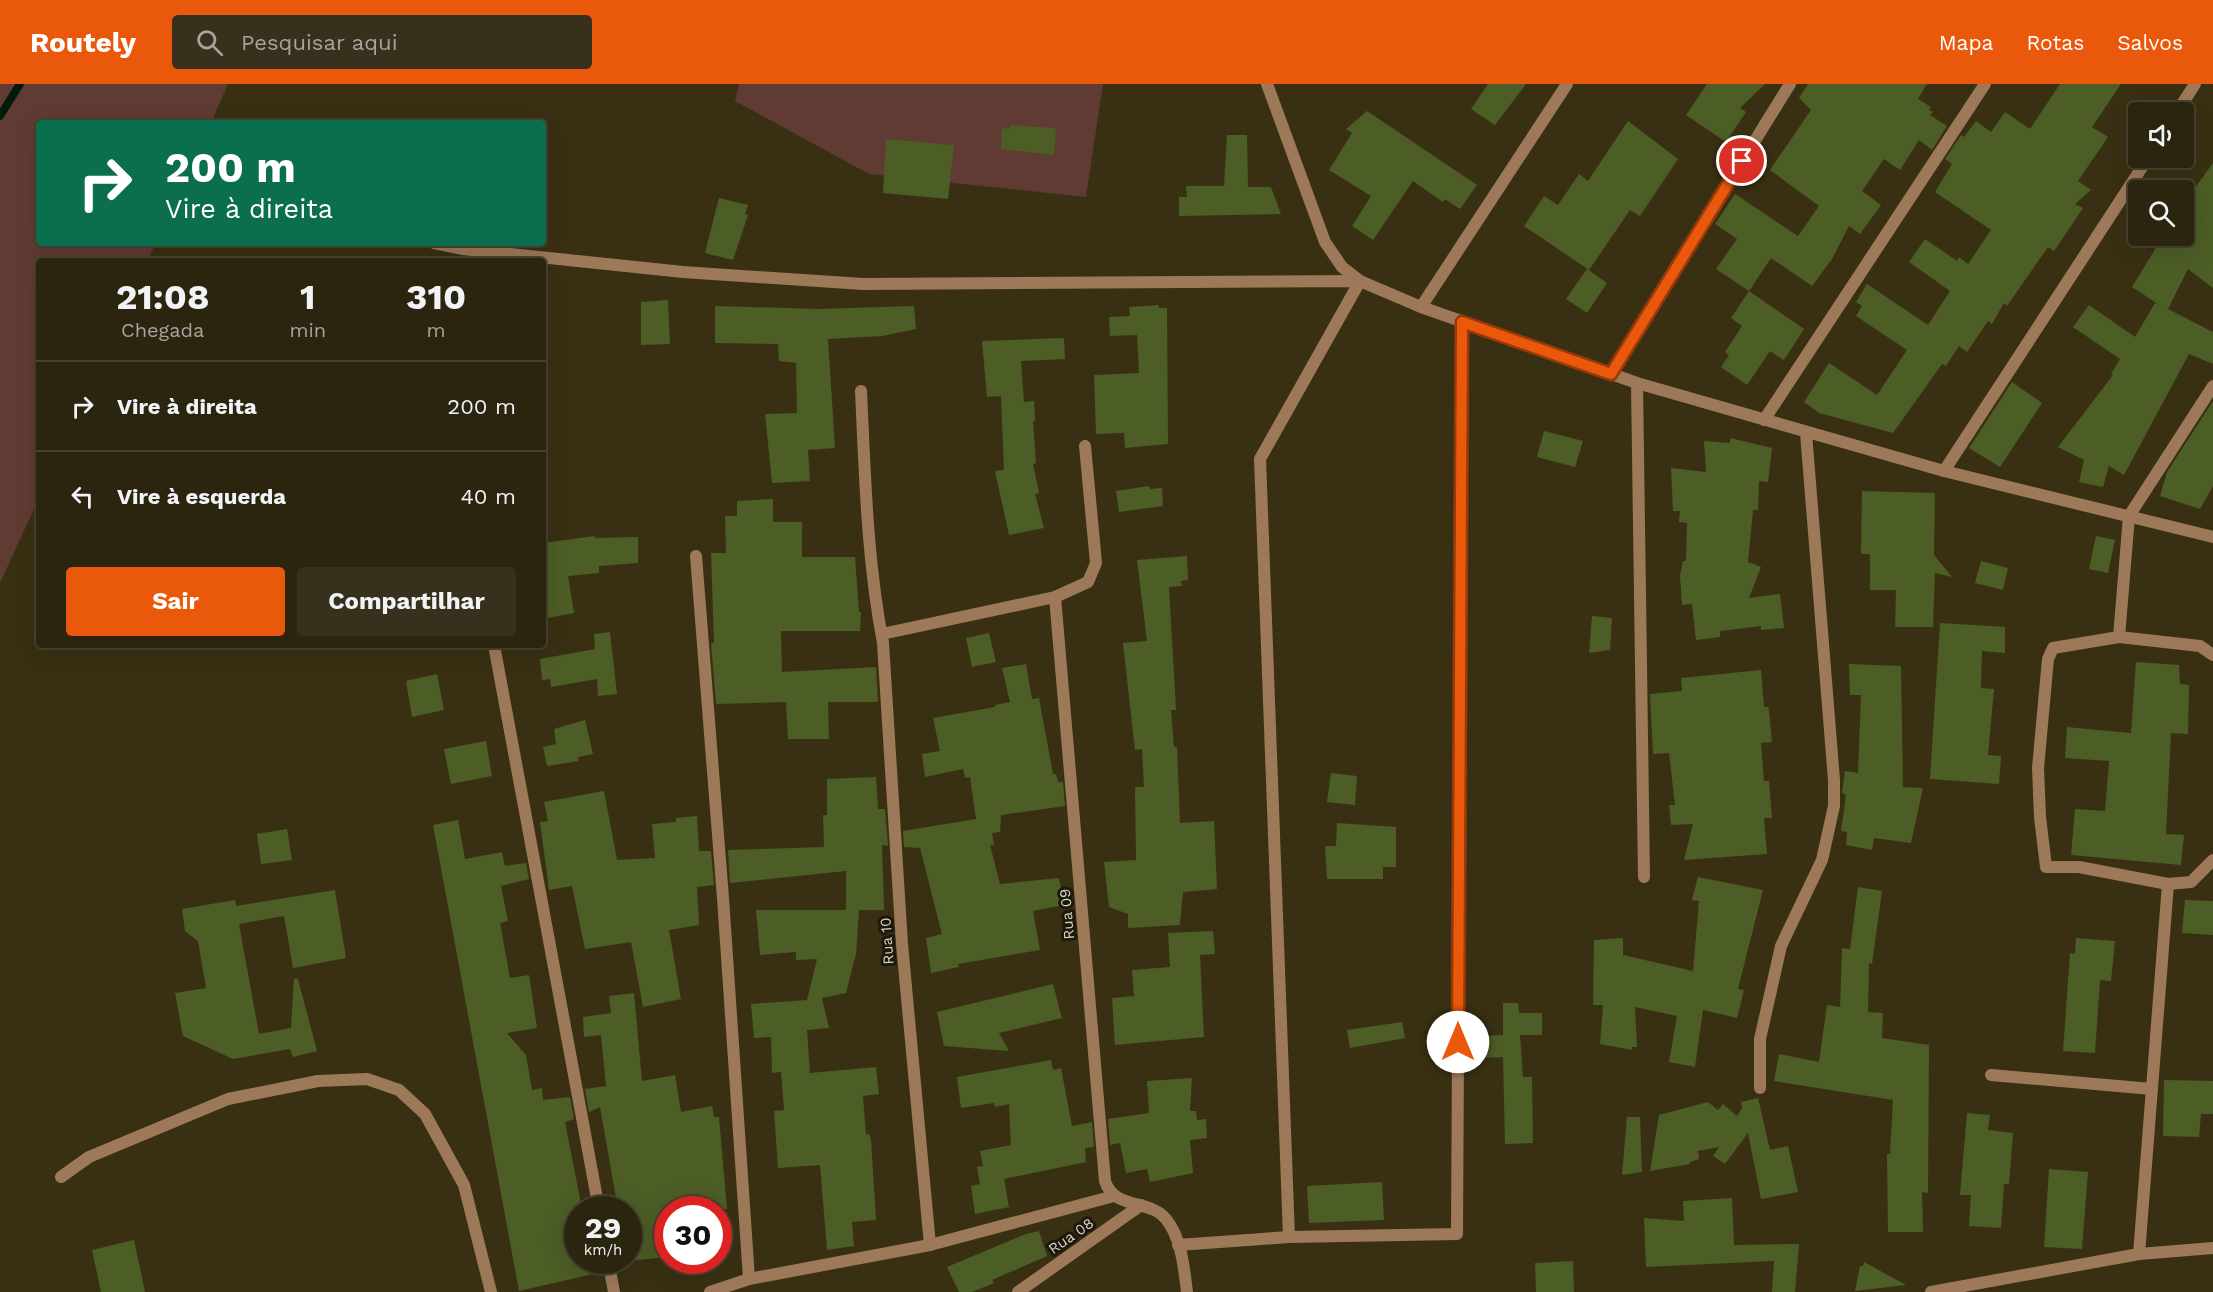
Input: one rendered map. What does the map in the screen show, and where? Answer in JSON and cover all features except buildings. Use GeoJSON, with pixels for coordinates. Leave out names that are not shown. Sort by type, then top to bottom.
{"type":"FeatureCollection","features":[{"type":"Feature","properties":{"kind":"street"},"geometry":{"type":"LineString","coordinates":[[1267,84],[1325,242],[1342,267],[1360,281],[1420,307],[1637,383],[1944,471],[2213,537]]}},
{"type":"Feature","properties":{"kind":"street"},"geometry":{"type":"LineString","coordinates":[[1420,307],[1567,84]]}},
{"type":"Feature","properties":{"kind":"street"},"geometry":{"type":"LineString","coordinates":[[1611,374],[1790,84]]}},
{"type":"Feature","properties":{"kind":"street"},"geometry":{"type":"LineString","coordinates":[[1764,420],[1985,84]]}},
{"type":"Feature","properties":{"kind":"street"},"geometry":{"type":"LineString","coordinates":[[2183,102],[2195,84]]}},
{"type":"Feature","properties":{"kind":"street"},"geometry":{"type":"LineString","coordinates":[[1944,471],[2141,168]]}},
{"type":"Feature","properties":{"kind":"street"},"geometry":{"type":"LineString","coordinates":[[449,246],[683,272],[863,284],[1360,281]]}},
{"type":"Feature","properties":{"kind":"street"},"geometry":{"type":"LineString","coordinates":[[1289,1237],[1260,459],[1360,281]]}},
{"type":"Feature","properties":{"kind":"street"},"geometry":{"type":"LineString","coordinates":[[1178,1245],[1289,1237],[1457,1233],[1462,322]]}},
{"type":"Feature","properties":{"kind":"street"},"geometry":{"type":"LineString","coordinates":[[1637,383],[1644,877]]}},
{"type":"Feature","properties":{"kind":"street"},"geometry":{"type":"LineString","coordinates":[[2119,637],[2128,516],[2213,386]]}},
{"type":"Feature","properties":{"kind":"street","name":"Rua 10"},"geometry":{"type":"LineString","coordinates":[[861,391],[871,561],[882,634],[902,944],[930,1245]]}},
{"type":"Feature","properties":{"kind":"street"},"geometry":{"type":"LineString","coordinates":[[1760,1088],[1760,1039],[1781,946],[1822,860],[1833,806],[1834,780],[1806,433]]}},
{"type":"Feature","properties":{"kind":"street"},"geometry":{"type":"LineString","coordinates":[[882,634],[1055,597],[1088,582],[1096,563],[1085,446]]}},
{"type":"Feature","properties":{"kind":"street"},"geometry":{"type":"LineString","coordinates":[[696,556],[723,898],[749,1279]]}},
{"type":"Feature","properties":{"kind":"street","name":"Rua 09"},"geometry":{"type":"LineString","coordinates":[[1055,597],[1105,1181],[1114,1196]]}},
{"type":"Feature","properties":{"kind":"street"},"geometry":{"type":"LineString","coordinates":[[2213,655],[2200,646],[2119,637],[2053,648],[2048,659],[2038,768],[2040,817],[2046,867],[2079,867],[2168,884],[2191,882],[2213,860]]}},
{"type":"Feature","properties":{"kind":"street"},"geometry":{"type":"LineString","coordinates":[[495,648],[597,1196]]}},
{"type":"Feature","properties":{"kind":"street"},"geometry":{"type":"LineString","coordinates":[[2139,1254],[2168,884]]}},
{"type":"Feature","properties":{"kind":"street"},"geometry":{"type":"LineString","coordinates":[[1991,1075],[2152,1089]]}},
{"type":"Feature","properties":{"kind":"street"},"geometry":{"type":"LineString","coordinates":[[61,1177],[89,1157],[228,1099],[318,1081],[367,1079],[399,1090],[425,1114],[464,1185],[491,1292]]}},
{"type":"Feature","properties":{"kind":"street"},"geometry":{"type":"LineString","coordinates":[[710,1292],[749,1279],[930,1245],[1114,1196],[1160,1213],[1166,1219],[1174,1231],[1187,1292]]}},
{"type":"Feature","properties":{"kind":"street","name":"Rua 08"},"geometry":{"type":"LineString","coordinates":[[1018,1292],[1141,1205]]}},
{"type":"Feature","properties":{"kind":"street"},"geometry":{"type":"LineString","coordinates":[[1931,1292],[2139,1254],[2213,1248]]}},
{"type":"Feature","properties":{"kind":"street"},"geometry":{"type":"LineString","coordinates":[[611,1274],[614,1292]]}},
{"type":"Feature","properties":{"kind":"shaded area"},"geometry":{"type":"Polygon","coordinates":[[[0,84],[228,84],[212,120],[36,120],[36,246],[154,246],[148,258],[36,258],[36,505],[0,583],[0,84]]]}},
{"type":"Feature","properties":{"kind":"shaded area"},"geometry":{"type":"Polygon","coordinates":[[[739,84],[1103,84],[1086,197],[869,174],[735,101],[739,84]]]}},
{"type":"Feature","properties":{"kind":"waterway"},"geometry":{"type":"LineString","coordinates":[[0,116],[20,84]]}},
{"type":"Feature","properties":{"kind":"route"},"geometry":{"type":"LineString","coordinates":[[1458,1042],[1462,322],[1611,374],[1742,161]]}}]}
